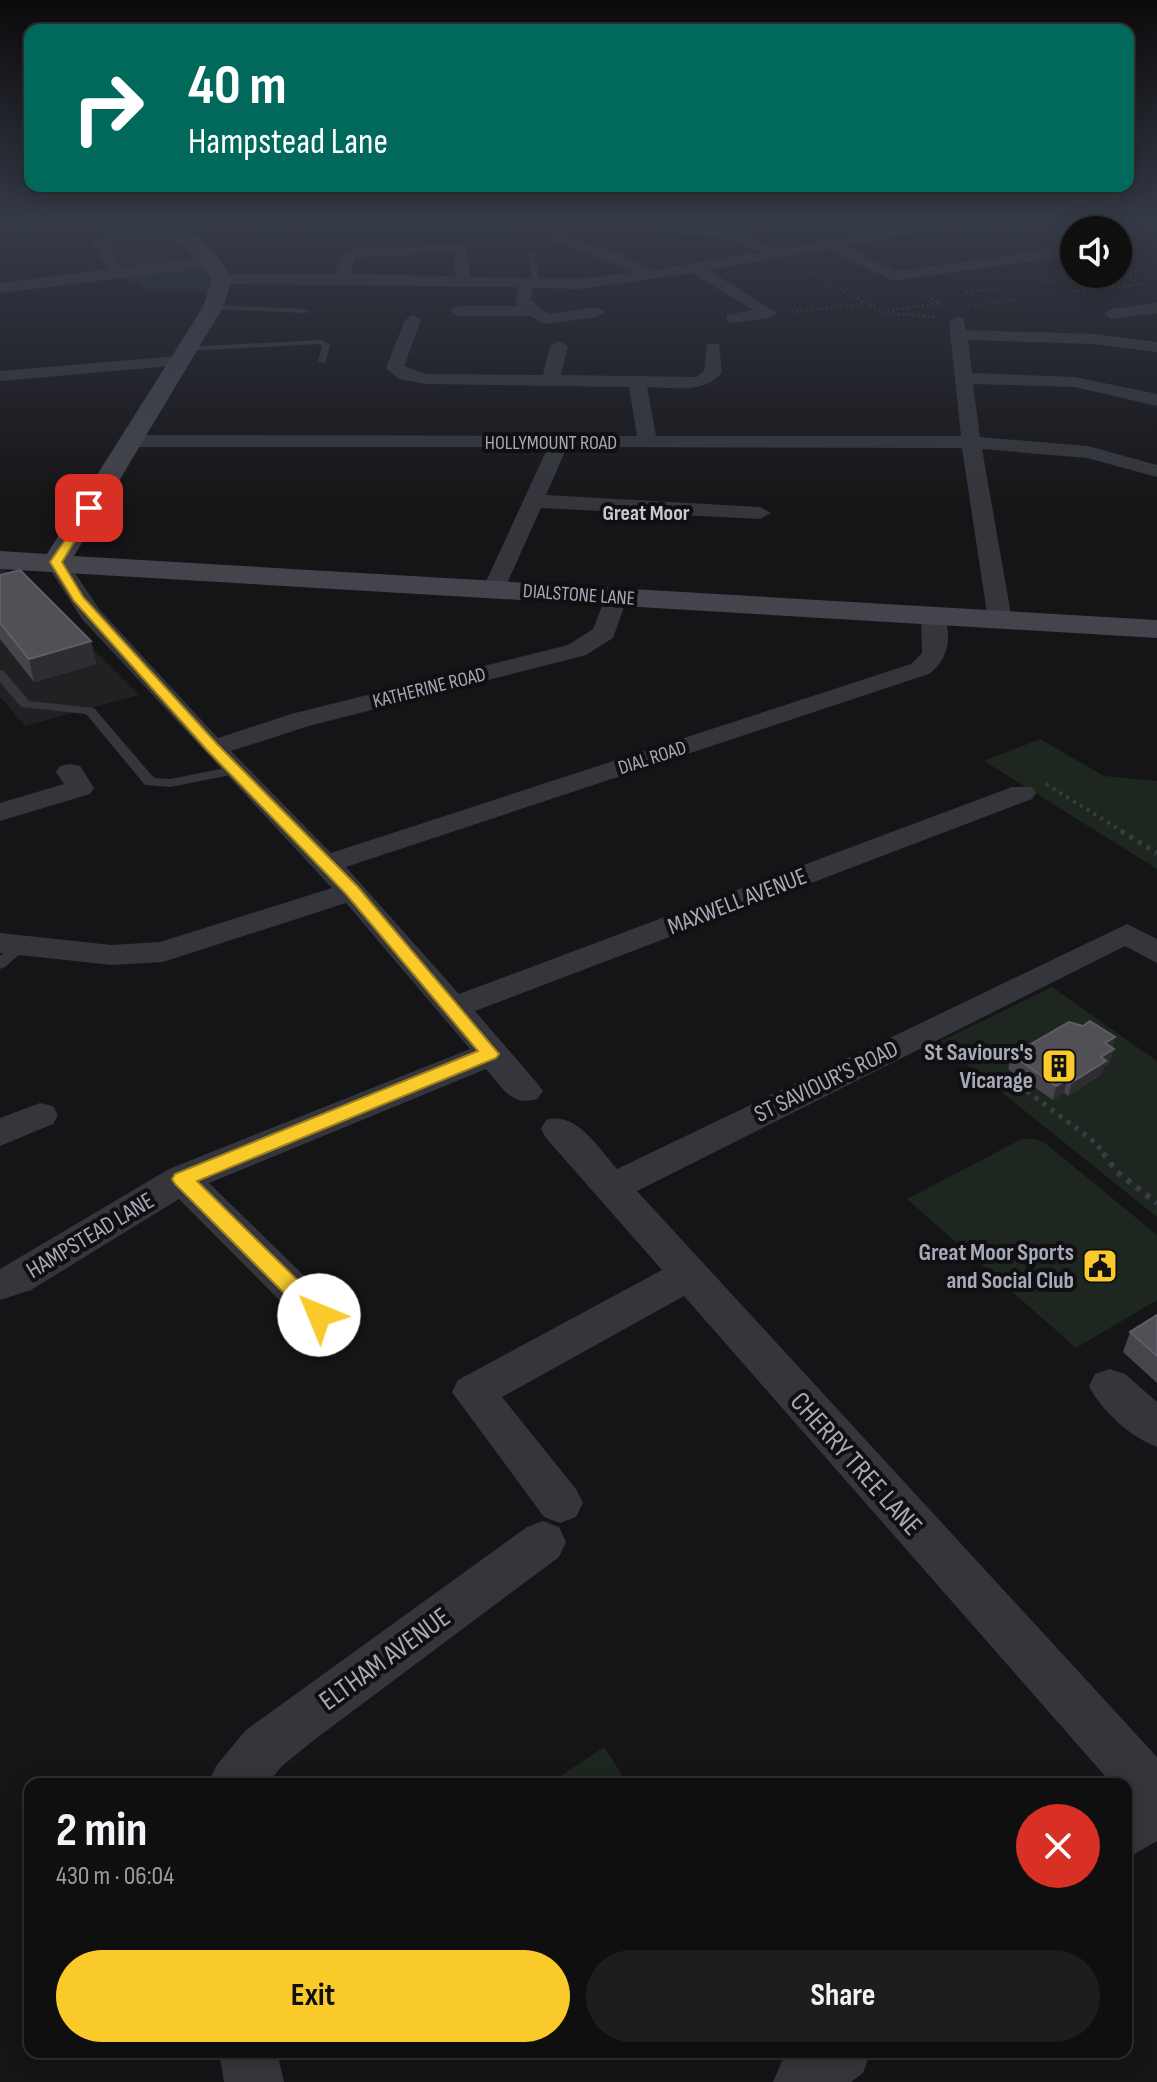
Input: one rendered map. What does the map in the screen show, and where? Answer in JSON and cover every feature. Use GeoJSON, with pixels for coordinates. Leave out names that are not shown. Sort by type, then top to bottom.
{"type":"FeatureCollection","features":[{"type":"Feature","properties":{"kind":"street"},"geometry":{"type":"LineString","coordinates":[[204,320],[56,562],[90,614],[213,748],[352,891],[525,1091]]}},
{"type":"Feature","properties":{"kind":"street"},"geometry":{"type":"LineString","coordinates":[[955,320],[971,442],[1000,620]]}},
{"type":"Feature","properties":{"kind":"street"},"geometry":{"type":"LineString","coordinates":[[969,320],[1157,347]]}},
{"type":"Feature","properties":{"kind":"street"},"geometry":{"type":"LineString","coordinates":[[407,325],[395,368],[405,375],[637,383],[706,380],[713,372],[714,348]]}},
{"type":"Feature","properties":{"kind":"street"},"geometry":{"type":"LineString","coordinates":[[551,381],[559,346]]}},
{"type":"Feature","properties":{"kind":"street"},"geometry":{"type":"LineString","coordinates":[[0,376],[181,355]]}},
{"type":"Feature","properties":{"kind":"street"},"geometry":{"type":"LineString","coordinates":[[963,378],[1075,382],[1157,400]]}},
{"type":"Feature","properties":{"kind":"street"},"geometry":{"type":"LineString","coordinates":[[637,383],[648,443]]}},
{"type":"Feature","properties":{"kind":"street","name":"HOLLYMOUNT ROAD"},"geometry":{"type":"LineString","coordinates":[[132,441],[971,442],[1088,452],[1157,471]]}},
{"type":"Feature","properties":{"kind":"street"},"geometry":{"type":"LineString","coordinates":[[494,588],[560,442]]}},
{"type":"Feature","properties":{"kind":"street"},"geometry":{"type":"LineString","coordinates":[[534,501],[760,513]]}},
{"type":"Feature","properties":{"kind":"street","name":"DIALSTONE LANE"},"geometry":{"type":"LineString","coordinates":[[0,560],[1157,629]]}},
{"type":"Feature","properties":{"kind":"street","name":"KATHERINE ROAD"},"geometry":{"type":"LineString","coordinates":[[213,748],[300,720],[577,650],[604,633],[616,596]]}},
{"type":"Feature","properties":{"kind":"street","name":"DIAL ROAD"},"geometry":{"type":"LineString","coordinates":[[326,864],[920,669],[932,663],[936,655],[933,616]]}},
{"type":"Feature","properties":{"kind":"street"},"geometry":{"type":"LineString","coordinates":[[0,812],[80,788],[70,772]]}},
{"type":"Feature","properties":{"kind":"street","name":"MAXWELL AVENUE"},"geometry":{"type":"LineString","coordinates":[[452,1008],[1022,793]]}},
{"type":"Feature","properties":{"kind":"street"},"geometry":{"type":"LineString","coordinates":[[7,950],[112,955],[163,952],[352,891]]}},
{"type":"Feature","properties":{"kind":"street","name":"ST SAVIOUR'S ROAD"},"geometry":{"type":"LineString","coordinates":[[611,1188],[1127,933],[1157,953]]}},
{"type":"Feature","properties":{"kind":"street","name":"HAMPSTEAD LANE"},"geometry":{"type":"LineString","coordinates":[[0,1285],[17,1279],[182,1179],[490,1054]]}},
{"type":"Feature","properties":{"kind":"street"},"geometry":{"type":"LineString","coordinates":[[0,1133],[40,1115]]}},
{"type":"Feature","properties":{"kind":"street","name":"CHERRY TREE LANE"},"geometry":{"type":"LineString","coordinates":[[559,1129],[1157,1796]]}},
{"type":"Feature","properties":{"kind":"street"},"geometry":{"type":"LineString","coordinates":[[182,1179],[319,1315]]}},
{"type":"Feature","properties":{"kind":"street","name":"ELTHAM AVENUE"},"geometry":{"type":"LineString","coordinates":[[239,1778],[264,1748],[552,1523],[473,1392],[688,1275]]}},
{"type":"Feature","properties":{"kind":"street"},"geometry":{"type":"LineString","coordinates":[[1110,1386],[1157,1429]]}},
{"type":"Feature","properties":{"kind":"street"},"geometry":{"type":"LineString","coordinates":[[1132,1827],[1157,1808]]}},
{"type":"Feature","properties":{"kind":"street"},"geometry":{"type":"LineString","coordinates":[[249,2058],[254,2082]]}},
{"type":"Feature","properties":{"kind":"lane"},"geometry":{"type":"LineString","coordinates":[[181,355],[321,342],[326,345],[322,361]]}},
{"type":"Feature","properties":{"kind":"lane"},"geometry":{"type":"LineString","coordinates":[[0,674],[25,704],[90,711],[150,782],[170,783],[235,770]]}},
{"type":"Feature","properties":{"kind":"path"},"geometry":{"type":"LineString","coordinates":[[1022,793],[1046,783],[1157,853]]}},
{"type":"Feature","properties":{"kind":"path"},"geometry":{"type":"LineString","coordinates":[[1003,1073],[1096,1143],[1117,1172],[1157,1203]]}},
{"type":"Feature","properties":{"kind":"shaded area"},"geometry":{"type":"Polygon","coordinates":[[[0,567],[30,586],[139,695],[25,726],[0,697],[0,567]]]}},
{"type":"Feature","properties":{"kind":"shaded area"},"geometry":{"type":"Polygon","coordinates":[[[1040,739],[1104,776],[1157,781],[1157,869],[984,761],[1040,739]]]}},
{"type":"Feature","properties":{"kind":"shaded area"},"geometry":{"type":"Polygon","coordinates":[[[1052,987],[1157,1061],[1157,1217],[939,1042],[1052,987]]]}},
{"type":"Feature","properties":{"kind":"shaded area"},"geometry":{"type":"Polygon","coordinates":[[[1022,1139],[1045,1143],[1157,1235],[1157,1300],[1076,1348],[907,1199],[1022,1139]]]}},
{"type":"Feature","properties":{"kind":"shaded area"},"geometry":{"type":"Polygon","coordinates":[[[604,1747],[624,1778],[558,1778],[604,1747]]]}},
{"type":"Feature","properties":{"kind":"building"},"geometry":{"type":"Polygon","coordinates":[[[20,570],[91,641],[29,659],[0,623],[0,575],[20,570]]]}},
{"type":"Feature","properties":{"kind":"building","name":"St Saviours's Vicarage"},"geometry":{"type":"Polygon","coordinates":[[[1090,1021],[1115,1037],[1105,1043],[1114,1049],[1101,1057],[1106,1061],[1072,1082],[1068,1079],[1056,1086],[1012,1055],[1069,1022],[1083,1026],[1090,1021]]]}},
{"type":"Feature","properties":{"kind":"building"},"geometry":{"type":"Polygon","coordinates":[[[1157,1315],[1157,1356],[1130,1332],[1157,1315]]]}},
{"type":"Feature","properties":{"kind":"place","name":"St Saviours's Vicarage"},"geometry":{"type":"Point","coordinates":[1059,1066]}},
{"type":"Feature","properties":{"kind":"place","name":"Great Moor Sports and Social Club"},"geometry":{"type":"Point","coordinates":[1100,1266]}},
{"type":"Feature","properties":{"kind":"district","name":"Great Moor"},"geometry":{"type":"Point","coordinates":[646,512]}},
{"type":"Feature","properties":{"kind":"route"},"geometry":{"type":"LineString","coordinates":[[89,508],[56,562],[78,599],[213,748],[352,891],[490,1054],[182,1179],[319,1315]]}}]}
